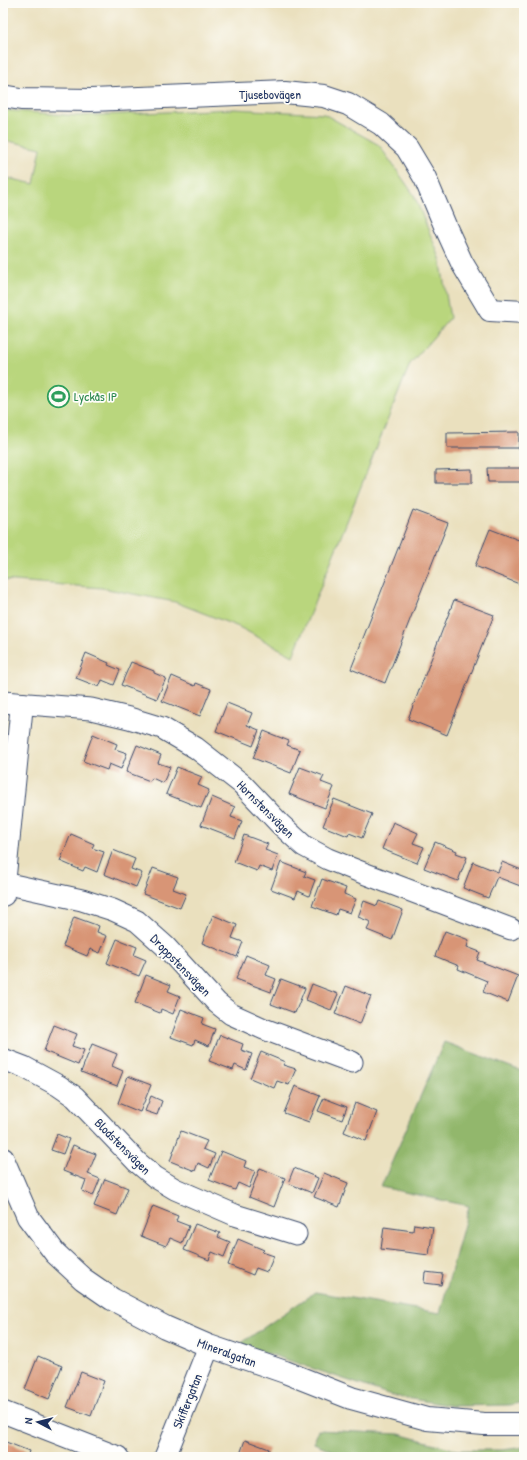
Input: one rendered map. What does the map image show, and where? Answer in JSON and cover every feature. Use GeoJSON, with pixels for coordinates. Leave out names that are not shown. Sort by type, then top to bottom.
{"type":"FeatureCollection","features":[{"type":"Feature","properties":{"kind":"street","name":"Tjusebovägen"},"geometry":{"type":"LineString","coordinates":[[3,96],[22,99],[91,100],[285,92],[324,96],[348,104],[381,124],[407,148],[425,178],[456,250],[490,310],[524,312]]}},
{"type":"Feature","properties":{"kind":"street"},"geometry":{"type":"LineString","coordinates":[[4,889],[13,703]]}},
{"type":"Feature","properties":{"kind":"street","name":"Hornstensvägen"},"geometry":{"type":"LineString","coordinates":[[13,703],[91,709],[162,728],[196,748],[242,784],[280,824],[304,846],[328,859],[511,929]]}},
{"type":"Feature","properties":{"kind":"street","name":"Droppstensvägen"},"geometry":{"type":"LineString","coordinates":[[4,889],[82,900],[113,910],[137,921],[165,946],[217,1003],[231,1014],[264,1029],[352,1062]]}},
{"type":"Feature","properties":{"kind":"street","name":"Blodstensvägen"},"geometry":{"type":"LineString","coordinates":[[3,1059],[24,1067],[59,1086],[75,1097],[137,1162],[155,1178],[175,1189],[235,1216],[296,1234]]}},
{"type":"Feature","properties":{"kind":"street","name":"Mineralgatan"},"geometry":{"type":"LineString","coordinates":[[3,1159],[28,1217],[55,1253],[83,1279],[112,1299],[165,1327],[209,1346],[285,1372],[351,1398],[427,1419],[484,1424],[524,1424]]}},
{"type":"Feature","properties":{"kind":"street","name":"Skiffergatan"},"geometry":{"type":"LineString","coordinates":[[165,1457],[209,1346]]}},
{"type":"Feature","properties":{"kind":"street"},"geometry":{"type":"LineString","coordinates":[[3,1412],[118,1457]]}},
{"type":"Feature","properties":{"kind":"green space"},"geometry":{"type":"Polygon","coordinates":[[[234,109],[324,114],[379,145],[414,195],[440,258],[450,318],[410,364],[293,656],[239,627],[175,602],[102,588],[3,580],[3,177],[34,184],[41,148],[3,140],[3,110],[78,116],[234,109]]]}},
{"type":"Feature","properties":{"kind":"green space"},"geometry":{"type":"Polygon","coordinates":[[[444,1042],[524,1072],[524,1402],[510,1405],[453,1406],[394,1396],[240,1344],[315,1292],[440,1313],[469,1206],[381,1187],[444,1042]]]}},
{"type":"Feature","properties":{"kind":"green space"},"geometry":{"type":"Polygon","coordinates":[[[318,1430],[399,1434],[457,1450],[503,1450],[524,1447],[524,1457],[348,1457],[314,1443],[318,1430]]]}},
{"type":"Feature","properties":{"kind":"building"},"geometry":{"type":"Polygon","coordinates":[[[519,432],[519,448],[447,448],[447,433],[519,432]]]}},
{"type":"Feature","properties":{"kind":"building"},"geometry":{"type":"Polygon","coordinates":[[[487,468],[524,468],[524,482],[488,482],[487,468]]]}},
{"type":"Feature","properties":{"kind":"building"},"geometry":{"type":"Polygon","coordinates":[[[472,469],[472,483],[436,483],[436,470],[472,469]]]}},
{"type":"Feature","properties":{"kind":"building"},"geometry":{"type":"Polygon","coordinates":[[[413,510],[448,523],[385,683],[351,669],[413,510]]]}},
{"type":"Feature","properties":{"kind":"building"},"geometry":{"type":"Polygon","coordinates":[[[490,529],[524,542],[524,586],[475,566],[490,529]]]}},
{"type":"Feature","properties":{"kind":"building"},"geometry":{"type":"Polygon","coordinates":[[[454,600],[494,615],[447,735],[408,719],[454,600]]]}},
{"type":"Feature","properties":{"kind":"building"},"geometry":{"type":"Polygon","coordinates":[[[86,653],[109,663],[108,665],[120,670],[114,685],[102,680],[99,687],[76,678],[86,653]]]}},
{"type":"Feature","properties":{"kind":"building"},"geometry":{"type":"Polygon","coordinates":[[[131,662],[154,671],[154,673],[166,678],[157,699],[121,685],[131,662]]]}},
{"type":"Feature","properties":{"kind":"building"},"geometry":{"type":"Polygon","coordinates":[[[172,676],[195,686],[196,683],[211,689],[200,716],[162,701],[172,676]]]}},
{"type":"Feature","properties":{"kind":"building"},"geometry":{"type":"Polygon","coordinates":[[[227,703],[252,713],[247,725],[259,730],[253,746],[216,731],[227,703]]]}},
{"type":"Feature","properties":{"kind":"building"},"geometry":{"type":"Polygon","coordinates":[[[264,731],[289,741],[287,745],[300,750],[291,773],[253,758],[264,731]]]}},
{"type":"Feature","properties":{"kind":"building"},"geometry":{"type":"Polygon","coordinates":[[[93,734],[117,744],[115,749],[127,753],[121,769],[109,764],[107,770],[83,761],[93,734]]]}},
{"type":"Feature","properties":{"kind":"building"},"geometry":{"type":"Polygon","coordinates":[[[137,745],[161,755],[158,763],[170,767],[163,783],[152,778],[150,781],[126,772],[137,745]]]}},
{"type":"Feature","properties":{"kind":"building"},"geometry":{"type":"Polygon","coordinates":[[[177,767],[202,777],[198,785],[209,790],[201,808],[166,794],[177,767]]]}},
{"type":"Feature","properties":{"kind":"building"},"geometry":{"type":"Polygon","coordinates":[[[300,767],[324,776],[321,782],[334,787],[325,808],[289,794],[300,767]]]}},
{"type":"Feature","properties":{"kind":"building"},"geometry":{"type":"Polygon","coordinates":[[[212,797],[235,807],[231,817],[242,821],[235,838],[201,825],[212,797]]]}},
{"type":"Feature","properties":{"kind":"building"},"geometry":{"type":"Polygon","coordinates":[[[334,799],[372,814],[362,838],[349,833],[348,836],[323,826],[334,799]]]}},
{"type":"Feature","properties":{"kind":"building"},"geometry":{"type":"Polygon","coordinates":[[[393,822],[418,833],[413,843],[424,847],[417,863],[382,849],[393,822]]]}},
{"type":"Feature","properties":{"kind":"building"},"geometry":{"type":"Polygon","coordinates":[[[71,834],[94,844],[92,848],[104,852],[97,872],[85,867],[83,871],[60,861],[71,834]]]}},
{"type":"Feature","properties":{"kind":"building"},"geometry":{"type":"Polygon","coordinates":[[[244,835],[268,844],[265,850],[278,855],[272,871],[259,866],[257,871],[234,862],[244,835]]]}},
{"type":"Feature","properties":{"kind":"building"},"geometry":{"type":"Polygon","coordinates":[[[435,842],[467,857],[458,881],[424,868],[435,842]]]}},
{"type":"Feature","properties":{"kind":"building"},"geometry":{"type":"Polygon","coordinates":[[[113,850],[135,859],[131,869],[142,873],[136,887],[104,874],[113,850]]]}},
{"type":"Feature","properties":{"kind":"building"},"geometry":{"type":"Polygon","coordinates":[[[281,862],[306,872],[304,876],[315,880],[309,896],[298,891],[295,898],[271,889],[281,862]]]}},
{"type":"Feature","properties":{"kind":"building"},"geometry":{"type":"Polygon","coordinates":[[[473,862],[498,872],[502,862],[524,871],[523,887],[497,877],[488,898],[463,888],[473,862]]]}},
{"type":"Feature","properties":{"kind":"building"},"geometry":{"type":"Polygon","coordinates":[[[153,868],[178,877],[173,889],[186,894],[180,908],[143,894],[153,868]]]}},
{"type":"Feature","properties":{"kind":"building"},"geometry":{"type":"Polygon","coordinates":[[[322,879],[346,888],[344,894],[356,899],[350,913],[338,909],[336,915],[312,906],[322,879]]]}},
{"type":"Feature","properties":{"kind":"building"},"geometry":{"type":"Polygon","coordinates":[[[364,901],[377,906],[379,901],[403,910],[392,940],[367,930],[371,922],[358,917],[364,901]]]}},
{"type":"Feature","properties":{"kind":"building"},"geometry":{"type":"Polygon","coordinates":[[[213,915],[237,925],[232,938],[243,942],[237,957],[202,943],[213,915]]]}},
{"type":"Feature","properties":{"kind":"building"},"geometry":{"type":"Polygon","coordinates":[[[74,917],[99,926],[97,932],[107,936],[100,953],[90,949],[87,956],[63,946],[74,917]]]}},
{"type":"Feature","properties":{"kind":"building"},"geometry":{"type":"Polygon","coordinates":[[[445,931],[469,940],[467,947],[480,952],[477,960],[518,976],[508,1002],[483,992],[487,981],[458,969],[459,966],[435,956],[445,931]]]}},
{"type":"Feature","properties":{"kind":"building"},"geometry":{"type":"Polygon","coordinates":[[[117,939],[137,947],[134,955],[146,960],[139,976],[107,963],[117,939]]]}},
{"type":"Feature","properties":{"kind":"building"},"geometry":{"type":"Polygon","coordinates":[[[246,955],[270,965],[266,975],[276,979],[271,992],[236,979],[246,955]]]}},
{"type":"Feature","properties":{"kind":"building"},"geometry":{"type":"Polygon","coordinates":[[[146,975],[171,985],[168,991],[180,996],[173,1014],[161,1009],[160,1013],[135,1003],[146,975]]]}},
{"type":"Feature","properties":{"kind":"building"},"geometry":{"type":"Polygon","coordinates":[[[281,979],[305,988],[295,1013],[271,1004],[281,979]]]}},
{"type":"Feature","properties":{"kind":"building"},"geometry":{"type":"Polygon","coordinates":[[[312,984],[338,994],[331,1010],[306,1000],[312,984]]]}},
{"type":"Feature","properties":{"kind":"building"},"geometry":{"type":"Polygon","coordinates":[[[346,986],[371,996],[360,1024],[335,1014],[346,986]]]}},
{"type":"Feature","properties":{"kind":"building"},"geometry":{"type":"Polygon","coordinates":[[[181,1009],[204,1018],[202,1024],[215,1029],[209,1046],[195,1040],[193,1045],[171,1037],[181,1009]]]}},
{"type":"Feature","properties":{"kind":"building"},"geometry":{"type":"Polygon","coordinates":[[[54,1025],[77,1034],[72,1046],[84,1050],[78,1065],[44,1051],[54,1025]]]}},
{"type":"Feature","properties":{"kind":"building"},"geometry":{"type":"Polygon","coordinates":[[[220,1035],[243,1044],[241,1050],[252,1054],[246,1070],[235,1065],[233,1070],[209,1061],[220,1035]]]}},
{"type":"Feature","properties":{"kind":"building"},"geometry":{"type":"Polygon","coordinates":[[[92,1044],[117,1054],[112,1066],[123,1071],[117,1086],[81,1072],[92,1044]]]}},
{"type":"Feature","properties":{"kind":"building"},"geometry":{"type":"Polygon","coordinates":[[[261,1052],[285,1062],[283,1065],[296,1069],[289,1085],[277,1081],[274,1088],[250,1078],[261,1052]]]}},
{"type":"Feature","properties":{"kind":"building"},"geometry":{"type":"Polygon","coordinates":[[[128,1076],[151,1085],[140,1112],[118,1103],[128,1076]]]}},
{"type":"Feature","properties":{"kind":"building"},"geometry":{"type":"Polygon","coordinates":[[[295,1086],[320,1096],[309,1122],[284,1113],[295,1086]]]}},
{"type":"Feature","properties":{"kind":"building"},"geometry":{"type":"Polygon","coordinates":[[[151,1096],[162,1101],[157,1115],[145,1111],[151,1096]]]}},
{"type":"Feature","properties":{"kind":"building"},"geometry":{"type":"Polygon","coordinates":[[[324,1098],[347,1107],[342,1120],[318,1111],[324,1098]]]}},
{"type":"Feature","properties":{"kind":"building"},"geometry":{"type":"Polygon","coordinates":[[[355,1103],[377,1112],[366,1141],[344,1132],[355,1103]]]}},
{"type":"Feature","properties":{"kind":"building"},"geometry":{"type":"Polygon","coordinates":[[[181,1131],[207,1141],[203,1149],[215,1154],[209,1168],[198,1163],[195,1171],[170,1161],[181,1131]]]}},
{"type":"Feature","properties":{"kind":"building"},"geometry":{"type":"Polygon","coordinates":[[[57,1134],[69,1139],[63,1154],[51,1150],[57,1134]]]}},
{"type":"Feature","properties":{"kind":"building"},"geometry":{"type":"Polygon","coordinates":[[[73,1145],[96,1154],[88,1174],[100,1179],[93,1196],[82,1191],[86,1180],[63,1171],[73,1145]]]}},
{"type":"Feature","properties":{"kind":"building"},"geometry":{"type":"Polygon","coordinates":[[[221,1151],[246,1161],[244,1167],[255,1171],[249,1188],[238,1183],[235,1190],[209,1180],[221,1151]]]}},
{"type":"Feature","properties":{"kind":"building"},"geometry":{"type":"Polygon","coordinates":[[[260,1168],[285,1178],[274,1207],[249,1197],[260,1168]]]}},
{"type":"Feature","properties":{"kind":"building"},"geometry":{"type":"Polygon","coordinates":[[[294,1168],[318,1178],[312,1193],[288,1183],[294,1168]]]}},
{"type":"Feature","properties":{"kind":"building"},"geometry":{"type":"Polygon","coordinates":[[[324,1173],[348,1183],[339,1207],[314,1197],[324,1173]]]}},
{"type":"Feature","properties":{"kind":"building"},"geometry":{"type":"Polygon","coordinates":[[[105,1179],[128,1188],[117,1215],[94,1206],[105,1179]]]}},
{"type":"Feature","properties":{"kind":"building"},"geometry":{"type":"Polygon","coordinates":[[[153,1206],[178,1216],[176,1221],[189,1226],[182,1243],[170,1238],[166,1246],[141,1236],[153,1206]]]}},
{"type":"Feature","properties":{"kind":"building"},"geometry":{"type":"Polygon","coordinates":[[[195,1224],[220,1233],[218,1237],[230,1242],[224,1257],[212,1252],[209,1260],[184,1250],[195,1224]]]}},
{"type":"Feature","properties":{"kind":"building"},"geometry":{"type":"Polygon","coordinates":[[[414,1224],[433,1227],[429,1255],[381,1249],[384,1227],[413,1231],[414,1224]]]}},
{"type":"Feature","properties":{"kind":"building"},"geometry":{"type":"Polygon","coordinates":[[[238,1239],[264,1250],[262,1252],[274,1256],[267,1272],[256,1268],[253,1275],[228,1265],[238,1239]]]}},
{"type":"Feature","properties":{"kind":"building"},"geometry":{"type":"Polygon","coordinates":[[[425,1272],[443,1274],[441,1285],[424,1283],[425,1272]]]}},
{"type":"Feature","properties":{"kind":"building"},"geometry":{"type":"Polygon","coordinates":[[[38,1356],[62,1366],[49,1399],[25,1389],[38,1356]]]}},
{"type":"Feature","properties":{"kind":"building"},"geometry":{"type":"Polygon","coordinates":[[[3,1358],[7,1360],[3,1370],[3,1358]]]}},
{"type":"Feature","properties":{"kind":"building"},"geometry":{"type":"Polygon","coordinates":[[[81,1372],[104,1381],[91,1416],[67,1407],[81,1372]]]}},
{"type":"Feature","properties":{"kind":"building"},"geometry":{"type":"Polygon","coordinates":[[[245,1440],[269,1449],[266,1457],[239,1457],[245,1440]]]}},
{"type":"Feature","properties":{"kind":"building"},"geometry":{"type":"Polygon","coordinates":[[[6,1442],[29,1451],[27,1457],[3,1457],[3,1449],[6,1442]]]}},
{"type":"Feature","properties":{"kind":"place","name":"Lyckås IP"},"geometry":{"type":"Point","coordinates":[58,396]}}]}
